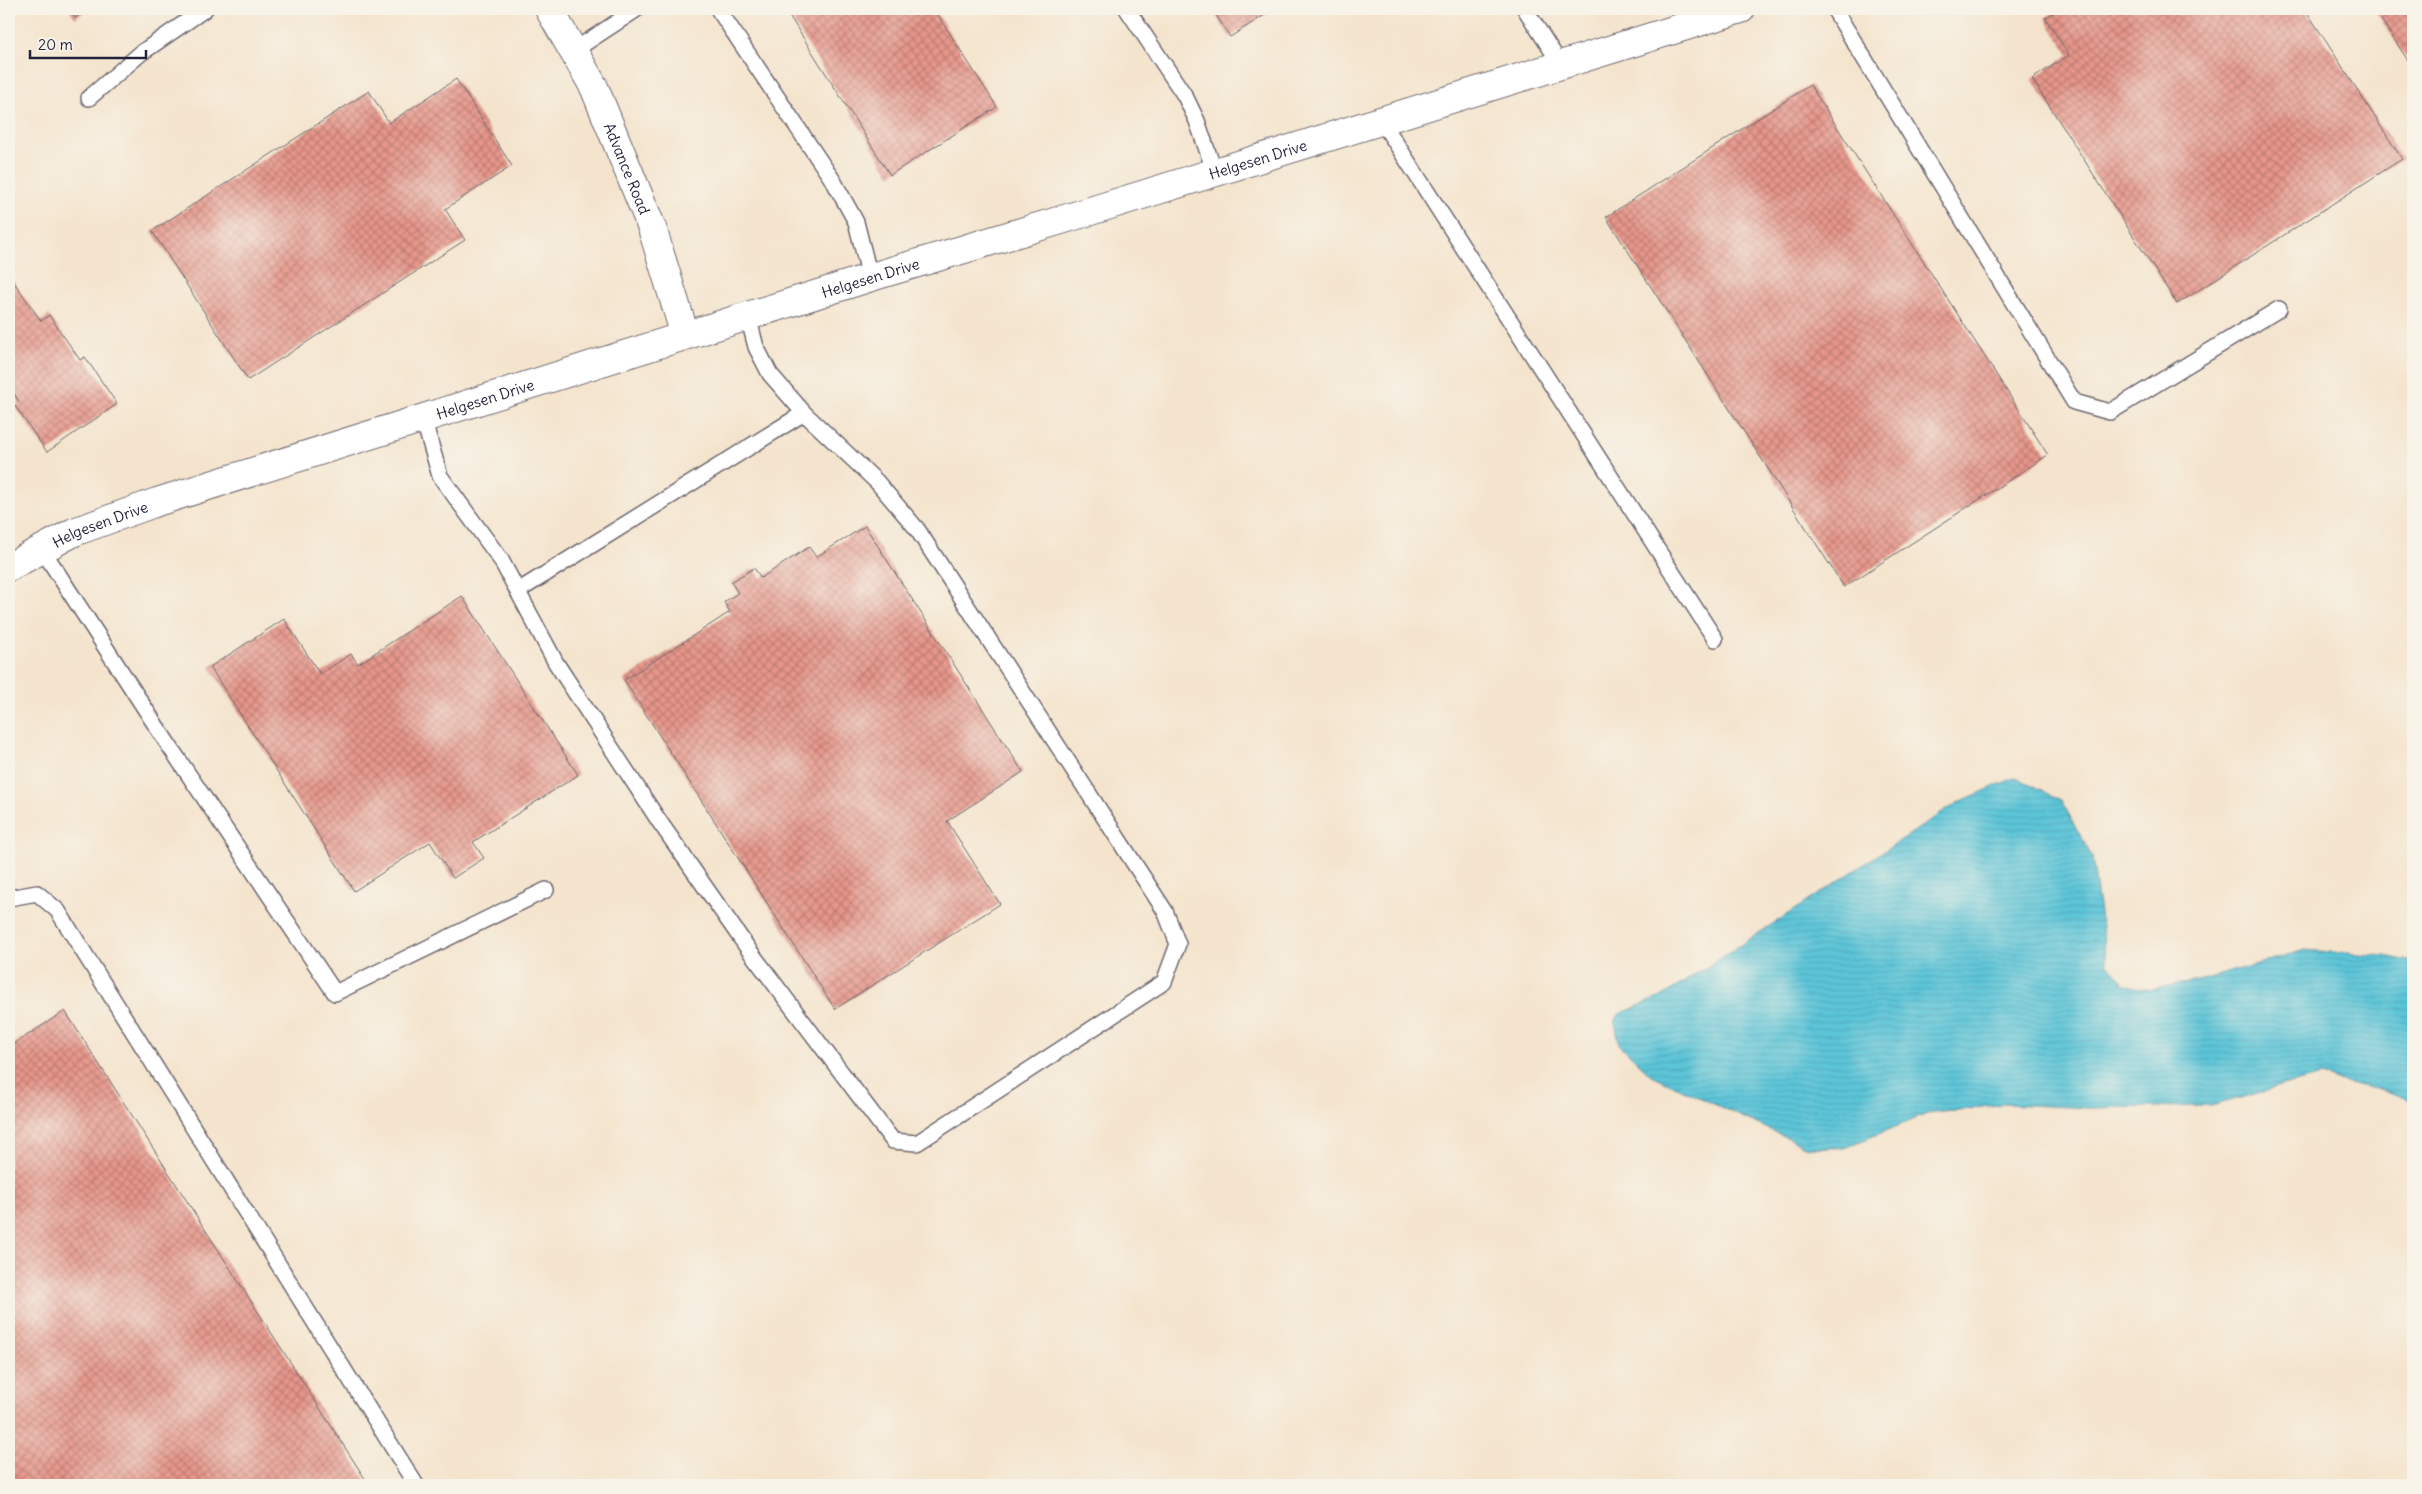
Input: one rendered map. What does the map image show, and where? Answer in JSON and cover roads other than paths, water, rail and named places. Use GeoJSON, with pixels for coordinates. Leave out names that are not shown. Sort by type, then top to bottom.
{"type":"FeatureCollection","features":[{"type":"Feature","properties":{"kind":"street","name":"Advance Road"},"geometry":{"type":"LineString","coordinates":[[549,9],[594,87],[652,228],[684,335]]}},
{"type":"Feature","properties":{"kind":"street","name":"Helgesen Drive"},"geometry":{"type":"LineString","coordinates":[[9,567],[74,532],[157,502],[870,277],[1215,173],[1741,9]]}},
{"type":"Feature","properties":{"kind":"lane"},"geometry":{"type":"LineString","coordinates":[[88,98],[141,53],[205,9]]}},
{"type":"Feature","properties":{"kind":"lane"},"geometry":{"type":"LineString","coordinates":[[574,50],[636,9]]}},
{"type":"Feature","properties":{"kind":"lane"},"geometry":{"type":"LineString","coordinates":[[718,9],[834,182],[856,222],[870,277]]}},
{"type":"Feature","properties":{"kind":"lane"},"geometry":{"type":"LineString","coordinates":[[1127,9],[1185,96],[1215,173]]}},
{"type":"Feature","properties":{"kind":"lane"},"geometry":{"type":"LineString","coordinates":[[1525,9],[1561,64]]}},
{"type":"Feature","properties":{"kind":"lane"},"geometry":{"type":"LineString","coordinates":[[1834,9],[2074,402],[2110,412],[2279,309]]}},
{"type":"Feature","properties":{"kind":"lane"},"geometry":{"type":"LineString","coordinates":[[1382,120],[1715,639]]}},
{"type":"Feature","properties":{"kind":"lane"},"geometry":{"type":"LineString","coordinates":[[424,418],[440,476],[501,560],[556,663],[659,821],[749,950],[893,1141],[917,1143],[1164,982],[1178,944],[1165,911],[917,529],[877,482],[804,414],[770,374],[756,347],[748,316]]}},
{"type":"Feature","properties":{"kind":"lane"},"geometry":{"type":"LineString","coordinates":[[518,592],[804,414]]}},
{"type":"Feature","properties":{"kind":"lane"},"geometry":{"type":"LineString","coordinates":[[42,548],[162,735],[335,993],[546,890]]}},
{"type":"Feature","properties":{"kind":"lane"},"geometry":{"type":"LineString","coordinates":[[9,898],[37,893],[58,911],[416,1485]]}},
{"type":"Feature","properties":{"kind":"water"},"geometry":{"type":"Polygon","coordinates":[[[2016,777],[2061,800],[2092,857],[2107,962],[2125,985],[2151,990],[2202,980],[2305,950],[2386,956],[2413,962],[2413,1102],[2392,1093],[2320,1076],[2211,1106],[2089,1108],[2005,1104],[1927,1114],[1844,1148],[1807,1147],[1651,1075],[1619,1044],[1615,1022],[1619,1014],[1661,997],[1959,802],[2016,777]]]}}]}
